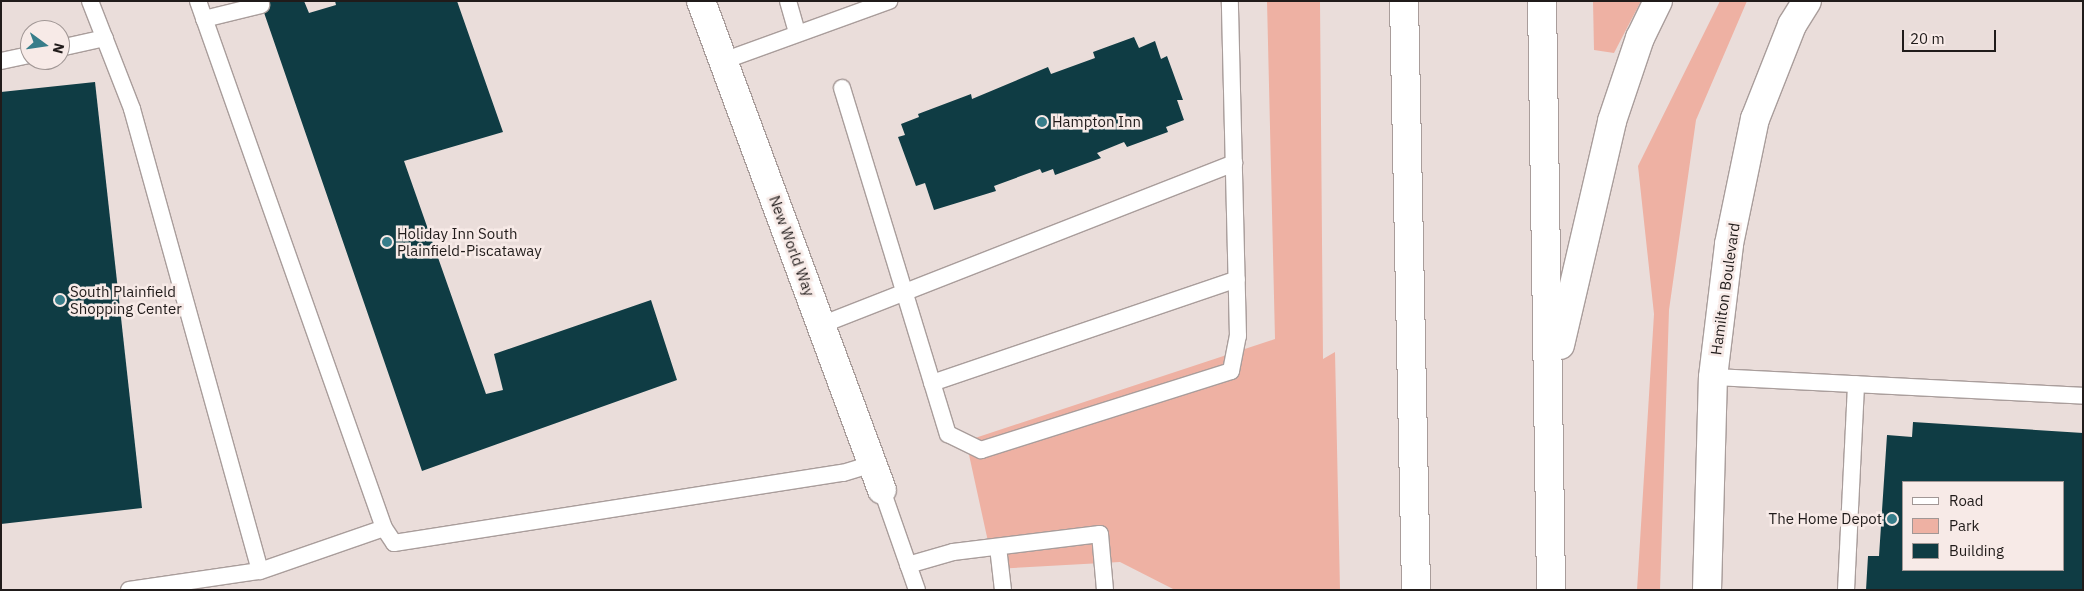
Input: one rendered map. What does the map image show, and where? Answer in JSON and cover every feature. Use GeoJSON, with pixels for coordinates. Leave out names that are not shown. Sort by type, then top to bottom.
{"type":"FeatureCollection","features":[{"type":"Feature","properties":{"kind":"main road","name":"New World Way"},"geometry":{"type":"LineString","coordinates":[[701,1],[882,490]]}},
{"type":"Feature","properties":{"kind":"main road"},"geometry":{"type":"LineString","coordinates":[[1404,1],[1416,590]]}},
{"type":"Feature","properties":{"kind":"main road"},"geometry":{"type":"LineString","coordinates":[[1542,1],[1551,388],[1551,590]]}},
{"type":"Feature","properties":{"kind":"main road"},"geometry":{"type":"LineString","coordinates":[[1551,388],[1612,121],[1640,38],[1658,1]]}},
{"type":"Feature","properties":{"kind":"main road","name":"Hamilton Boulevard"},"geometry":{"type":"LineString","coordinates":[[1707,590],[1713,377],[1729,244],[1755,119],[1792,25],[1807,1]]}},
{"type":"Feature","properties":{"kind":"lane"},"geometry":{"type":"LineString","coordinates":[[90,1],[132,109],[260,571]]}},
{"type":"Feature","properties":{"kind":"lane"},"geometry":{"type":"LineString","coordinates":[[198,1],[384,528],[394,543],[842,474],[872,464]]}},
{"type":"Feature","properties":{"kind":"lane"},"geometry":{"type":"LineString","coordinates":[[788,1],[797,32]]}},
{"type":"Feature","properties":{"kind":"lane"},"geometry":{"type":"LineString","coordinates":[[723,61],[797,32],[889,1]]}},
{"type":"Feature","properties":{"kind":"lane"},"geometry":{"type":"LineString","coordinates":[[842,88],[948,434],[981,450],[1230,371],[1238,336],[1230,1]]}},
{"type":"Feature","properties":{"kind":"lane"},"geometry":{"type":"LineString","coordinates":[[204,19],[261,4]]}},
{"type":"Feature","properties":{"kind":"lane"},"geometry":{"type":"LineString","coordinates":[[70,46],[105,38]]}},
{"type":"Feature","properties":{"kind":"lane"},"geometry":{"type":"LineString","coordinates":[[1,61],[20,56]]}},
{"type":"Feature","properties":{"kind":"lane"},"geometry":{"type":"LineString","coordinates":[[821,325],[1234,163]]}},
{"type":"Feature","properties":{"kind":"lane"},"geometry":{"type":"LineString","coordinates":[[932,383],[1237,278]]}},
{"type":"Feature","properties":{"kind":"lane"},"geometry":{"type":"LineString","coordinates":[[1713,377],[2083,396]]}},
{"type":"Feature","properties":{"kind":"lane"},"geometry":{"type":"LineString","coordinates":[[1846,590],[1856,384]]}},
{"type":"Feature","properties":{"kind":"lane"},"geometry":{"type":"LineString","coordinates":[[882,490],[917,590]]}},
{"type":"Feature","properties":{"kind":"lane"},"geometry":{"type":"LineString","coordinates":[[129,590],[260,571],[384,528]]}},
{"type":"Feature","properties":{"kind":"lane"},"geometry":{"type":"LineString","coordinates":[[908,565],[952,552],[1100,534],[1105,590]]}},
{"type":"Feature","properties":{"kind":"lane"},"geometry":{"type":"LineString","coordinates":[[998,547],[1003,590]]}},
{"type":"Feature","properties":{"kind":"green space"},"geometry":{"type":"Polygon","coordinates":[[[1267,1],[1320,1],[1323,359],[1335,352],[1340,590],[1175,590],[1120,562],[994,569],[966,441],[1275,339],[1267,1]]]}},
{"type":"Feature","properties":{"kind":"green space"},"geometry":{"type":"Polygon","coordinates":[[[1593,1],[1641,1],[1614,53],[1594,50],[1593,1]]]}},
{"type":"Feature","properties":{"kind":"green space"},"geometry":{"type":"Polygon","coordinates":[[[1720,1],[1747,1],[1696,120],[1669,310],[1660,590],[1637,590],[1654,314],[1638,166],[1720,1]]]}},
{"type":"Feature","properties":{"kind":"building","name":"Holiday Inn South Plainfield-Piscataway"},"geometry":{"type":"Polygon","coordinates":[[[260,1],[304,1],[309,13],[336,5],[335,1],[457,1],[503,132],[404,161],[486,394],[503,390],[494,354],[651,300],[677,380],[422,471],[260,1]]]}},
{"type":"Feature","properties":{"kind":"building","name":"Hampton Inn"},"geometry":{"type":"Polygon","coordinates":[[[1134,37],[1139,48],[1155,41],[1161,59],[1167,56],[1183,100],[1177,100],[1184,120],[1166,127],[1168,132],[1127,147],[1124,142],[1097,153],[1101,158],[1055,175],[1053,169],[1042,173],[1040,169],[994,186],[996,191],[934,210],[925,183],[916,186],[898,137],[905,135],[901,124],[919,117],[918,114],[971,94],[972,99],[1048,67],[1051,74],[1095,58],[1093,52],[1134,37]]]}},
{"type":"Feature","properties":{"kind":"building","name":"South Plainfield Shopping Center"},"geometry":{"type":"Polygon","coordinates":[[[95,82],[142,508],[1,524],[1,92],[95,82]]]}},
{"type":"Feature","properties":{"kind":"building","name":"The Home Depot"},"geometry":{"type":"Polygon","coordinates":[[[1913,422],[2083,433],[2083,590],[1866,590],[1868,556],[1879,556],[1887,435],[1912,437],[1913,422]]]}},
{"type":"Feature","properties":{"kind":"place","name":"Hampton Inn"},"geometry":{"type":"Point","coordinates":[1042,122]}},
{"type":"Feature","properties":{"kind":"place","name":"Holiday Inn South Plainfield-Piscataway"},"geometry":{"type":"Point","coordinates":[387,242]}},
{"type":"Feature","properties":{"kind":"place","name":"South Plainfield Shopping Center"},"geometry":{"type":"Point","coordinates":[60,300]}},
{"type":"Feature","properties":{"kind":"place","name":"The Home Depot"},"geometry":{"type":"Point","coordinates":[1892,519]}}]}
